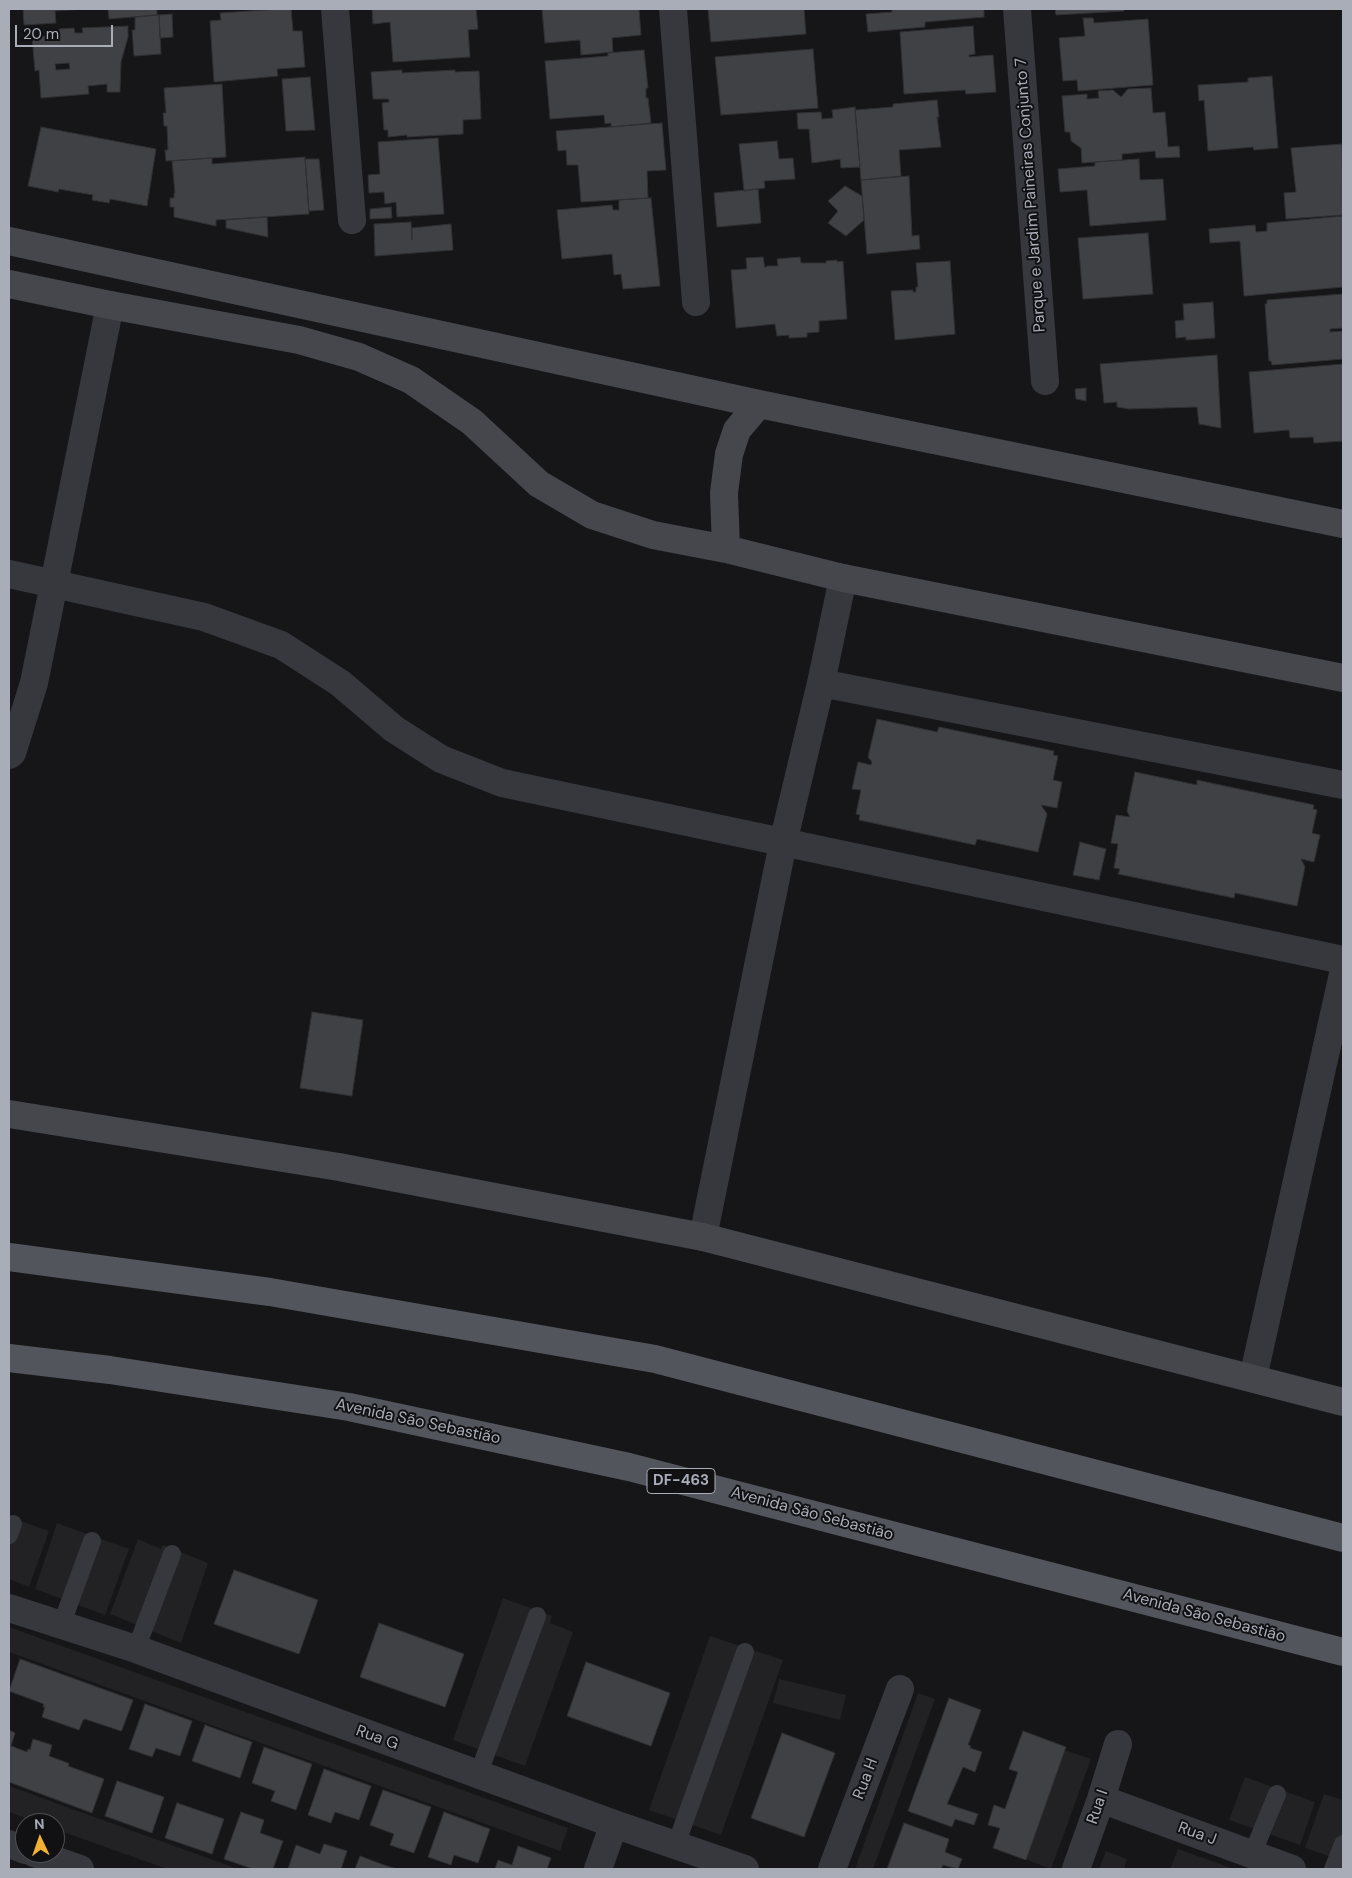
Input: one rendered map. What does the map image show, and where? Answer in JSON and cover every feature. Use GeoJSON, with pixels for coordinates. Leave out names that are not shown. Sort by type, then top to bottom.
{"type":"FeatureCollection","features":[{"type":"Feature","properties":{"kind":"main road"},"geometry":{"type":"LineString","coordinates":[[9,1257],[270,1292],[656,1359],[1343,1538]]}},
{"type":"Feature","properties":{"kind":"main road","name":"Avenida São Sebastião"},"geometry":{"type":"LineString","coordinates":[[9,1358],[110,1370],[349,1407],[609,1463],[1343,1652]]}},
{"type":"Feature","properties":{"kind":"street"},"geometry":{"type":"LineString","coordinates":[[335,9],[352,220]]}},
{"type":"Feature","properties":{"kind":"street"},"geometry":{"type":"LineString","coordinates":[[673,9],[696,302]]}},
{"type":"Feature","properties":{"kind":"street","name":"Parque e Jardim Paineiras Conjunto 7"},"geometry":{"type":"LineString","coordinates":[[1017,9],[1045,381]]}},
{"type":"Feature","properties":{"kind":"street"},"geometry":{"type":"LineString","coordinates":[[9,241],[759,404],[1343,524]]}},
{"type":"Feature","properties":{"kind":"street"},"geometry":{"type":"LineString","coordinates":[[9,284],[299,340],[359,357],[411,380],[472,422],[539,484],[592,514],[653,535],[726,549],[843,578],[1343,678]]}},
{"type":"Feature","properties":{"kind":"street"},"geometry":{"type":"LineString","coordinates":[[9,755],[12,752],[34,682],[110,305]]}},
{"type":"Feature","properties":{"kind":"street"},"geometry":{"type":"LineString","coordinates":[[726,549],[724,493],[729,454],[737,430],[759,404]]}},
{"type":"Feature","properties":{"kind":"street"},"geometry":{"type":"LineString","coordinates":[[9,574],[204,617],[281,645],[340,683],[394,729],[440,759],[502,783],[1343,960]]}},
{"type":"Feature","properties":{"kind":"street"},"geometry":{"type":"LineString","coordinates":[[703,1237],[783,843],[821,683],[843,578]]}},
{"type":"Feature","properties":{"kind":"street"},"geometry":{"type":"LineString","coordinates":[[821,683],[1343,786]]}},
{"type":"Feature","properties":{"kind":"street"},"geometry":{"type":"LineString","coordinates":[[1253,1378],[1343,974]]}},
{"type":"Feature","properties":{"kind":"street"},"geometry":{"type":"LineString","coordinates":[[9,1114],[339,1167],[703,1237],[1343,1402]]}},
{"type":"Feature","properties":{"kind":"street","name":"Rua G"},"geometry":{"type":"LineString","coordinates":[[9,1608],[136,1649],[614,1824],[745,1869]]}},
{"type":"Feature","properties":{"kind":"street","name":"Rua H"},"geometry":{"type":"LineString","coordinates":[[832,1869],[900,1689]]}},
{"type":"Feature","properties":{"kind":"street","name":"Rua I"},"geometry":{"type":"LineString","coordinates":[[1076,1869],[1118,1744]]}},
{"type":"Feature","properties":{"kind":"street","name":"Rua J"},"geometry":{"type":"LineString","coordinates":[[1101,1799],[1292,1869]]}},
{"type":"Feature","properties":{"kind":"street"},"geometry":{"type":"LineString","coordinates":[[598,1869],[614,1824]]}},
{"type":"Feature","properties":{"kind":"street"},"geometry":{"type":"LineString","coordinates":[[63,1863],[80,1869]]}},
{"type":"Feature","properties":{"kind":"lane"},"geometry":{"type":"LineString","coordinates":[[60,1626],[92,1541]]}},
{"type":"Feature","properties":{"kind":"lane"},"geometry":{"type":"LineString","coordinates":[[136,1649],[172,1554]]}},
{"type":"Feature","properties":{"kind":"lane"},"geometry":{"type":"LineString","coordinates":[[478,1774],[537,1616]]}},
{"type":"Feature","properties":{"kind":"lane"},"geometry":{"type":"LineString","coordinates":[[676,1845],[745,1652]]}},
{"type":"Feature","properties":{"kind":"lane"},"geometry":{"type":"LineString","coordinates":[[1252,1855],[1277,1794]]}},
{"type":"Feature","properties":{"kind":"lane"},"geometry":{"type":"LineString","coordinates":[[1333,1869],[1343,1844]]}},
{"type":"Feature","properties":{"kind":"shaded area"},"geometry":{"type":"Polygon","coordinates":[[[9,1517],[49,1531],[29,1587],[9,1579],[9,1517]]]}},
{"type":"Feature","properties":{"kind":"shaded area"},"geometry":{"type":"Polygon","coordinates":[[[57,1523],[129,1549],[105,1615],[35,1589],[57,1523]]]}},
{"type":"Feature","properties":{"kind":"shaded area"},"geometry":{"type":"Polygon","coordinates":[[[138,1539],[161,1549],[163,1545],[208,1563],[181,1643],[110,1614],[138,1539]]]}},
{"type":"Feature","properties":{"kind":"shaded area"},"geometry":{"type":"Polygon","coordinates":[[[503,1598],[552,1616],[550,1623],[573,1632],[525,1766],[453,1740],[503,1598]]]}},
{"type":"Feature","properties":{"kind":"shaded area"},"geometry":{"type":"Polygon","coordinates":[[[9,1627],[568,1828],[560,1851],[9,1652],[9,1627]]]}},
{"type":"Feature","properties":{"kind":"shaded area"},"geometry":{"type":"Polygon","coordinates":[[[710,1636],[783,1660],[721,1835],[649,1810],[710,1636]]]}},
{"type":"Feature","properties":{"kind":"shaded area"},"geometry":{"type":"Polygon","coordinates":[[[779,1679],[846,1695],[840,1720],[773,1703],[779,1679]]]}},
{"type":"Feature","properties":{"kind":"shaded area"},"geometry":{"type":"Polygon","coordinates":[[[918,1693],[935,1699],[873,1869],[855,1869],[918,1693]]]}},
{"type":"Feature","properties":{"kind":"shaded area"},"geometry":{"type":"Polygon","coordinates":[[[1062,1749],[1091,1759],[1051,1869],[1022,1858],[1062,1749]]]}},
{"type":"Feature","properties":{"kind":"shaded area"},"geometry":{"type":"Polygon","coordinates":[[[1245,1777],[1315,1802],[1300,1845],[1229,1820],[1245,1777]]]}},
{"type":"Feature","properties":{"kind":"shaded area"},"geometry":{"type":"Polygon","coordinates":[[[9,1786],[238,1869],[167,1869],[65,1833],[65,1813],[15,1814],[9,1812],[9,1786]]]}},
{"type":"Feature","properties":{"kind":"shaded area"},"geometry":{"type":"Polygon","coordinates":[[[1324,1794],[1343,1800],[1343,1861],[1305,1848],[1324,1794]]]}},
{"type":"Feature","properties":{"kind":"shaded area"},"geometry":{"type":"Polygon","coordinates":[[[1178,1849],[1234,1869],[1170,1869],[1178,1849]]]}},
{"type":"Feature","properties":{"kind":"shaded area"},"geometry":{"type":"Polygon","coordinates":[[[1106,1851],[1127,1859],[1124,1869],[1099,1869],[1106,1851]]]}},
{"type":"Feature","properties":{"kind":"building"},"geometry":{"type":"Polygon","coordinates":[[[23,9],[85,9],[55,11],[56,23],[24,25],[23,9]]]}},
{"type":"Feature","properties":{"kind":"building"},"geometry":{"type":"Polygon","coordinates":[[[108,9],[157,9],[157,15],[109,19],[108,9]]]}},
{"type":"Feature","properties":{"kind":"building"},"geometry":{"type":"Polygon","coordinates":[[[291,9],[293,31],[302,31],[305,67],[277,69],[278,76],[214,82],[210,21],[221,20],[220,13],[291,9]]]}},
{"type":"Feature","properties":{"kind":"building"},"geometry":{"type":"Polygon","coordinates":[[[372,9],[476,9],[478,29],[468,30],[470,57],[393,62],[390,22],[373,24],[372,9]]]}},
{"type":"Feature","properties":{"kind":"building"},"geometry":{"type":"Polygon","coordinates":[[[542,9],[639,9],[641,35],[612,38],[613,52],[581,55],[580,40],[545,43],[542,9]]]}},
{"type":"Feature","properties":{"kind":"building"},"geometry":{"type":"Polygon","coordinates":[[[708,9],[804,9],[806,34],[711,42],[708,9]]]}},
{"type":"Feature","properties":{"kind":"building"},"geometry":{"type":"Polygon","coordinates":[[[892,9],[984,9],[984,17],[925,22],[925,27],[868,32],[866,14],[892,12],[892,9]]]}},
{"type":"Feature","properties":{"kind":"building"},"geometry":{"type":"Polygon","coordinates":[[[1055,9],[1124,9],[1124,11],[1056,15],[1055,9]]]}},
{"type":"Feature","properties":{"kind":"building"},"geometry":{"type":"Polygon","coordinates":[[[172,14],[173,37],[160,38],[159,15],[172,14]]]}},
{"type":"Feature","properties":{"kind":"building"},"geometry":{"type":"Polygon","coordinates":[[[159,15],[161,54],[134,56],[132,30],[135,30],[135,17],[159,15]]]}},
{"type":"Feature","properties":{"kind":"building"},"geometry":{"type":"Polygon","coordinates":[[[1083,18],[1093,18],[1094,23],[1148,19],[1153,85],[1078,91],[1077,80],[1063,81],[1059,38],[1085,36],[1083,18]]]}},
{"type":"Feature","properties":{"kind":"building"},"geometry":{"type":"Polygon","coordinates":[[[128,26],[128,37],[121,62],[120,92],[107,92],[107,84],[88,86],[89,94],[41,98],[39,70],[35,71],[32,37],[60,35],[59,29],[74,28],[75,33],[83,33],[82,28],[128,26]],[[69,63],[55,64],[56,70],[70,69],[69,63]]]}},
{"type":"Feature","properties":{"kind":"building"},"geometry":{"type":"Polygon","coordinates":[[[973,26],[975,54],[969,55],[969,57],[993,55],[996,92],[966,94],[965,90],[904,94],[900,32],[973,26]]]}},
{"type":"Feature","properties":{"kind":"building"},"geometry":{"type":"Polygon","coordinates":[[[813,49],[818,108],[721,115],[715,57],[813,49]]]}},
{"type":"Feature","properties":{"kind":"building"},"geometry":{"type":"Polygon","coordinates":[[[644,50],[648,88],[646,88],[646,98],[648,98],[651,123],[611,127],[611,123],[605,124],[604,115],[550,119],[545,61],[608,56],[608,53],[644,50]]]}},
{"type":"Feature","properties":{"kind":"building"},"geometry":{"type":"Polygon","coordinates":[[[402,70],[402,73],[455,70],[455,72],[479,71],[481,119],[463,120],[463,134],[388,137],[388,130],[384,130],[382,103],[389,102],[389,99],[373,99],[371,72],[402,70]]]}},
{"type":"Feature","properties":{"kind":"building"},"geometry":{"type":"Polygon","coordinates":[[[1272,76],[1278,148],[1254,150],[1253,147],[1208,151],[1204,100],[1199,101],[1198,85],[1248,82],[1248,78],[1272,76]]]}},
{"type":"Feature","properties":{"kind":"building"},"geometry":{"type":"Polygon","coordinates":[[[310,77],[315,130],[286,131],[282,79],[310,77]]]}},
{"type":"Feature","properties":{"kind":"building"},"geometry":{"type":"Polygon","coordinates":[[[222,84],[226,157],[166,161],[165,150],[168,150],[167,126],[164,126],[163,113],[166,113],[164,88],[222,84]]]}},
{"type":"Feature","properties":{"kind":"building"},"geometry":{"type":"Polygon","coordinates":[[[1151,88],[1153,113],[1165,112],[1168,147],[1179,146],[1180,157],[1156,158],[1155,151],[1122,154],[1122,160],[1082,163],[1081,148],[1071,141],[1070,132],[1065,132],[1062,96],[1087,94],[1087,99],[1099,98],[1098,91],[1113,90],[1121,97],[1128,89],[1151,88]]]}},
{"type":"Feature","properties":{"kind":"building"},"geometry":{"type":"Polygon","coordinates":[[[937,100],[941,147],[899,150],[901,176],[861,180],[855,110],[893,107],[893,104],[937,100]]]}},
{"type":"Feature","properties":{"kind":"building"},"geometry":{"type":"Polygon","coordinates":[[[855,107],[860,167],[841,168],[840,159],[812,163],[809,129],[798,129],[797,113],[821,112],[822,119],[833,118],[832,110],[855,107]]]}},
{"type":"Feature","properties":{"kind":"building"},"geometry":{"type":"Polygon","coordinates":[[[662,123],[666,170],[647,171],[648,198],[581,202],[578,165],[567,165],[566,150],[558,151],[556,131],[662,123]]]}},
{"type":"Feature","properties":{"kind":"building"},"geometry":{"type":"Polygon","coordinates":[[[41,127],[156,149],[147,206],[110,199],[109,203],[92,200],[93,195],[59,189],[58,192],[28,186],[41,127]]]}},
{"type":"Feature","properties":{"kind":"building"},"geometry":{"type":"Polygon","coordinates":[[[438,138],[444,214],[397,217],[396,202],[385,204],[384,192],[369,193],[368,175],[380,174],[378,142],[438,138]]]}},
{"type":"Feature","properties":{"kind":"building"},"geometry":{"type":"Polygon","coordinates":[[[777,141],[779,159],[793,158],[795,179],[764,181],[765,188],[744,191],[739,144],[777,141]]]}},
{"type":"Feature","properties":{"kind":"building"},"geometry":{"type":"Polygon","coordinates":[[[1342,144],[1343,215],[1286,219],[1284,193],[1296,192],[1291,148],[1342,144]]]}},
{"type":"Feature","properties":{"kind":"building"},"geometry":{"type":"Polygon","coordinates":[[[305,157],[309,214],[216,220],[216,226],[174,217],[174,207],[170,207],[170,198],[174,198],[175,193],[172,161],[212,158],[212,164],[305,157]]]}},
{"type":"Feature","properties":{"kind":"building"},"geometry":{"type":"Polygon","coordinates":[[[305,159],[319,159],[324,210],[309,211],[305,159]]]}},
{"type":"Feature","properties":{"kind":"building"},"geometry":{"type":"Polygon","coordinates":[[[1139,159],[1140,180],[1163,179],[1166,220],[1090,226],[1087,190],[1060,192],[1058,169],[1095,166],[1095,162],[1139,159]]]}},
{"type":"Feature","properties":{"kind":"building"},"geometry":{"type":"Polygon","coordinates":[[[909,176],[912,236],[919,235],[920,249],[867,254],[861,180],[909,176]]]}},
{"type":"Feature","properties":{"kind":"building"},"geometry":{"type":"Polygon","coordinates":[[[845,186],[862,196],[864,220],[846,236],[828,223],[838,211],[828,201],[845,186]]]}},
{"type":"Feature","properties":{"kind":"building"},"geometry":{"type":"Polygon","coordinates":[[[758,189],[761,223],[717,227],[714,193],[758,189]]]}},
{"type":"Feature","properties":{"kind":"building"},"geometry":{"type":"Polygon","coordinates":[[[651,198],[660,286],[623,289],[621,274],[614,275],[612,254],[562,259],[557,210],[612,205],[613,210],[619,210],[619,200],[651,198]]]}},
{"type":"Feature","properties":{"kind":"building"},"geometry":{"type":"Polygon","coordinates":[[[391,207],[392,218],[370,219],[370,209],[391,207]]]}},
{"type":"Feature","properties":{"kind":"building"},"geometry":{"type":"Polygon","coordinates":[[[1343,216],[1343,287],[1244,296],[1240,241],[1210,243],[1209,229],[1255,225],[1256,232],[1267,231],[1267,223],[1343,216]]]}},
{"type":"Feature","properties":{"kind":"building"},"geometry":{"type":"Polygon","coordinates":[[[267,217],[268,237],[226,228],[226,220],[267,217]]]}},
{"type":"Feature","properties":{"kind":"building"},"geometry":{"type":"Polygon","coordinates":[[[411,222],[412,240],[412,228],[451,224],[453,250],[375,256],[374,224],[411,222]]]}},
{"type":"Feature","properties":{"kind":"building"},"geometry":{"type":"Polygon","coordinates":[[[1148,233],[1153,294],[1083,299],[1078,238],[1148,233]]]}},
{"type":"Feature","properties":{"kind":"building"},"geometry":{"type":"Polygon","coordinates":[[[763,257],[765,268],[767,266],[778,266],[777,259],[800,257],[801,263],[843,261],[847,319],[819,321],[819,332],[807,333],[807,337],[789,338],[789,335],[777,336],[775,324],[736,328],[731,270],[747,269],[746,258],[763,257]]]}},
{"type":"Feature","properties":{"kind":"building"},"geometry":{"type":"Polygon","coordinates":[[[950,261],[955,334],[895,340],[891,291],[913,290],[913,292],[916,292],[916,287],[918,287],[916,263],[950,261]]]}},
{"type":"Feature","properties":{"kind":"building"},"geometry":{"type":"Polygon","coordinates":[[[1343,294],[1343,328],[1330,329],[1330,332],[1343,331],[1343,359],[1272,365],[1271,361],[1269,361],[1265,304],[1267,304],[1267,300],[1343,294]]]}},
{"type":"Feature","properties":{"kind":"building"},"geometry":{"type":"Polygon","coordinates":[[[1213,302],[1215,338],[1186,340],[1186,337],[1176,338],[1175,321],[1184,320],[1183,304],[1213,302]]]}},
{"type":"Feature","properties":{"kind":"building"},"geometry":{"type":"Polygon","coordinates":[[[1217,355],[1221,428],[1199,424],[1197,407],[1129,409],[1117,407],[1117,402],[1104,403],[1100,364],[1217,355]]]}},
{"type":"Feature","properties":{"kind":"building"},"geometry":{"type":"Polygon","coordinates":[[[1343,364],[1343,441],[1314,443],[1313,437],[1290,438],[1289,430],[1254,433],[1249,372],[1343,364]]]}},
{"type":"Feature","properties":{"kind":"building"},"geometry":{"type":"Polygon","coordinates":[[[1086,388],[1086,401],[1076,399],[1075,389],[1086,388]]]}},
{"type":"Feature","properties":{"kind":"building"},"geometry":{"type":"Polygon","coordinates":[[[877,719],[937,732],[939,727],[1054,751],[1053,755],[1058,756],[1053,780],[1062,782],[1057,808],[1041,805],[1047,814],[1038,852],[977,839],[975,845],[859,820],[860,815],[856,814],[861,790],[852,789],[858,762],[871,765],[872,762],[868,757],[877,719]]]}},
{"type":"Feature","properties":{"kind":"building"},"geometry":{"type":"Polygon","coordinates":[[[1135,772],[1197,785],[1197,780],[1314,805],[1313,809],[1317,810],[1312,833],[1320,835],[1314,862],[1301,859],[1305,867],[1297,906],[1235,893],[1234,898],[1118,874],[1120,869],[1114,868],[1118,844],[1111,843],[1116,815],[1130,817],[1127,811],[1135,772]]]}},
{"type":"Feature","properties":{"kind":"building"},"geometry":{"type":"Polygon","coordinates":[[[1080,842],[1106,849],[1099,880],[1073,875],[1080,842]]]}},
{"type":"Feature","properties":{"kind":"building"},"geometry":{"type":"Polygon","coordinates":[[[312,1012],[363,1020],[352,1096],[300,1088],[312,1012]]]}},
{"type":"Feature","properties":{"kind":"building"},"geometry":{"type":"Polygon","coordinates":[[[234,1570],[318,1600],[299,1654],[214,1624],[234,1570]]]}},
{"type":"Feature","properties":{"kind":"building"},"geometry":{"type":"Polygon","coordinates":[[[379,1623],[464,1654],[445,1707],[360,1677],[379,1623]]]}},
{"type":"Feature","properties":{"kind":"building"},"geometry":{"type":"Polygon","coordinates":[[[20,1659],[133,1700],[122,1730],[85,1719],[79,1730],[42,1717],[44,1704],[9,1691],[20,1659]]]}},
{"type":"Feature","properties":{"kind":"building"},"geometry":{"type":"Polygon","coordinates":[[[586,1662],[670,1693],[651,1746],[567,1716],[586,1662]]]}},
{"type":"Feature","properties":{"kind":"building"},"geometry":{"type":"Polygon","coordinates":[[[949,1698],[981,1710],[968,1745],[971,1746],[970,1748],[982,1752],[975,1772],[963,1767],[947,1804],[978,1814],[974,1825],[955,1819],[952,1827],[908,1811],[949,1698]]]}},
{"type":"Feature","properties":{"kind":"building"},"geometry":{"type":"Polygon","coordinates":[[[145,1704],[192,1721],[180,1756],[156,1748],[152,1757],[129,1749],[145,1704]]]}},
{"type":"Feature","properties":{"kind":"building"},"geometry":{"type":"Polygon","coordinates":[[[205,1725],[252,1742],[240,1778],[192,1761],[205,1725]]]}},
{"type":"Feature","properties":{"kind":"building"},"geometry":{"type":"Polygon","coordinates":[[[9,1730],[15,1733],[11,1746],[27,1752],[28,1749],[30,1750],[33,1739],[52,1745],[49,1756],[68,1763],[68,1766],[104,1779],[92,1813],[9,1782],[9,1730]]]}},
{"type":"Feature","properties":{"kind":"building"},"geometry":{"type":"Polygon","coordinates":[[[1023,1731],[1066,1747],[1026,1860],[993,1848],[1000,1828],[988,1825],[994,1805],[1005,1809],[1018,1772],[1009,1769],[1023,1731]]]}},
{"type":"Feature","properties":{"kind":"building"},"geometry":{"type":"Polygon","coordinates":[[[782,1733],[835,1753],[804,1837],[751,1818],[782,1733]]]}},
{"type":"Feature","properties":{"kind":"building"},"geometry":{"type":"Polygon","coordinates":[[[264,1747],[312,1764],[296,1810],[271,1801],[275,1791],[252,1783],[264,1747]]]}},
{"type":"Feature","properties":{"kind":"building"},"geometry":{"type":"Polygon","coordinates":[[[324,1769],[371,1786],[359,1820],[335,1812],[331,1823],[308,1815],[324,1769]]]}},
{"type":"Feature","properties":{"kind":"building"},"geometry":{"type":"Polygon","coordinates":[[[117,1781],[164,1797],[152,1833],[105,1816],[117,1781]]]}},
{"type":"Feature","properties":{"kind":"building"},"geometry":{"type":"Polygon","coordinates":[[[383,1790],[431,1807],[414,1853],[390,1845],[394,1834],[370,1825],[383,1790]]]}},
{"type":"Feature","properties":{"kind":"building"},"geometry":{"type":"Polygon","coordinates":[[[177,1803],[224,1819],[212,1854],[165,1838],[177,1803]]]}},
{"type":"Feature","properties":{"kind":"building"},"geometry":{"type":"Polygon","coordinates":[[[241,1812],[264,1820],[260,1833],[283,1841],[273,1869],[253,1869],[224,1859],[241,1812]]]}},
{"type":"Feature","properties":{"kind":"building"},"geometry":{"type":"Polygon","coordinates":[[[444,1812],[490,1829],[478,1863],[454,1855],[451,1865],[428,1857],[444,1812]]]}},
{"type":"Feature","properties":{"kind":"building"},"geometry":{"type":"Polygon","coordinates":[[[904,1823],[949,1839],[945,1852],[962,1859],[958,1869],[943,1865],[941,1869],[887,1869],[904,1823]]]}},
{"type":"Feature","properties":{"kind":"building"},"geometry":{"type":"Polygon","coordinates":[[[324,1844],[347,1851],[341,1869],[288,1869],[296,1845],[320,1854],[324,1844]]]}},
{"type":"Feature","properties":{"kind":"building"},"geometry":{"type":"Polygon","coordinates":[[[518,1846],[551,1858],[547,1869],[495,1869],[498,1860],[512,1865],[518,1846]]]}},
{"type":"Feature","properties":{"kind":"building"},"geometry":{"type":"Polygon","coordinates":[[[360,1856],[384,1865],[397,1869],[355,1869],[360,1856]]]}}]}
